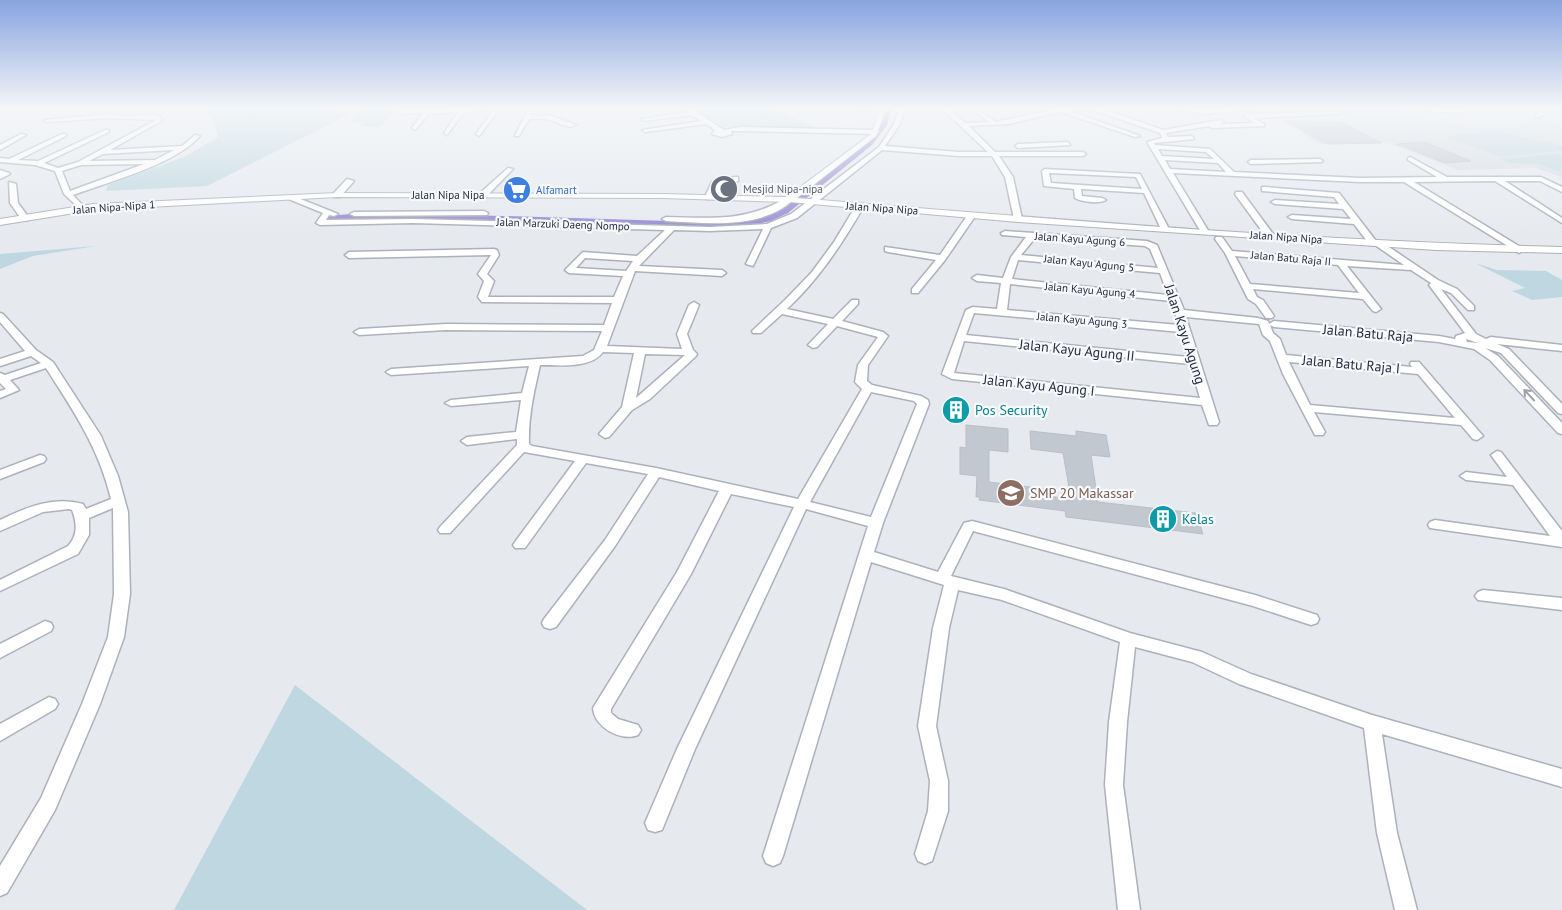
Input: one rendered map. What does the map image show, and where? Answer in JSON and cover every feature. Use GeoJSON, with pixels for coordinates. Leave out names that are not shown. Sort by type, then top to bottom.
{"type":"FeatureCollection","features":[{"type":"Feature","properties":{"kind":"street"},"geometry":{"type":"LineString","coordinates":[[10,160],[33,149]]}},
{"type":"Feature","properties":{"kind":"street"},"geometry":{"type":"LineString","coordinates":[[38,164],[67,149]]}},
{"type":"Feature","properties":{"kind":"street"},"geometry":{"type":"LineString","coordinates":[[0,160],[38,164],[58,170],[80,162],[105,149]]}},
{"type":"Feature","properties":{"kind":"street"},"geometry":{"type":"LineString","coordinates":[[100,152],[153,149]]}},
{"type":"Feature","properties":{"kind":"street"},"geometry":{"type":"LineString","coordinates":[[68,194],[156,162],[181,149]]}},
{"type":"Feature","properties":{"kind":"street"},"geometry":{"type":"LineString","coordinates":[[530,215],[727,220],[770,213],[791,200],[857,149]]}},
{"type":"Feature","properties":{"kind":"street","name":"Jalan Marzuki Daeng Nompo"},"geometry":{"type":"LineString","coordinates":[[323,218],[672,228],[739,229],[768,226],[794,216],[879,149]]}},
{"type":"Feature","properties":{"kind":"street"},"geometry":{"type":"LineString","coordinates":[[900,149],[959,154],[1083,154]]}},
{"type":"Feature","properties":{"kind":"street"},"geometry":{"type":"LineString","coordinates":[[988,149],[993,154],[1009,179],[1018,219]]}},
{"type":"Feature","properties":{"kind":"street"},"geometry":{"type":"LineString","coordinates":[[1155,149],[1205,232]]}},
{"type":"Feature","properties":{"kind":"street"},"geometry":{"type":"LineString","coordinates":[[1198,149],[1208,150],[1232,174]]}},
{"type":"Feature","properties":{"kind":"street"},"geometry":{"type":"LineString","coordinates":[[1160,158],[1220,161]]}},
{"type":"Feature","properties":{"kind":"street"},"geometry":{"type":"LineString","coordinates":[[1410,159],[1445,179]]}},
{"type":"Feature","properties":{"kind":"street"},"geometry":{"type":"LineString","coordinates":[[1262,174],[1247,160],[1320,161]]}},
{"type":"Feature","properties":{"kind":"street"},"geometry":{"type":"LineString","coordinates":[[80,162],[156,162]]}},
{"type":"Feature","properties":{"kind":"street"},"geometry":{"type":"LineString","coordinates":[[483,195],[510,169]]}},
{"type":"Feature","properties":{"kind":"street"},"geometry":{"type":"LineString","coordinates":[[58,170],[68,194],[80,208]]}},
{"type":"Feature","properties":{"kind":"street"},"geometry":{"type":"LineString","coordinates":[[1146,191],[1048,184],[1045,171],[1134,174],[1139,176],[1165,228]]}},
{"type":"Feature","properties":{"kind":"street"},"geometry":{"type":"LineString","coordinates":[[1168,171],[1406,180],[1542,179],[1562,190]]}},
{"type":"Feature","properties":{"kind":"street"},"geometry":{"type":"LineString","coordinates":[[0,172],[7,174],[0,177]]}},
{"type":"Feature","properties":{"kind":"street"},"geometry":{"type":"LineString","coordinates":[[1495,178],[1562,221]]}},
{"type":"Feature","properties":{"kind":"street"},"geometry":{"type":"LineString","coordinates":[[709,197],[715,184],[735,179]]}},
{"type":"Feature","properties":{"kind":"street"},"geometry":{"type":"LineString","coordinates":[[1406,180],[1519,250]]}},
{"type":"Feature","properties":{"kind":"street"},"geometry":{"type":"LineString","coordinates":[[337,196],[350,181]]}},
{"type":"Feature","properties":{"kind":"street"},"geometry":{"type":"LineString","coordinates":[[12,184],[14,202],[24,218]]}},
{"type":"Feature","properties":{"kind":"street"},"geometry":{"type":"LineString","coordinates":[[1077,187],[1079,198],[1102,200]]}},
{"type":"Feature","properties":{"kind":"street"},"geometry":{"type":"LineString","coordinates":[[1265,189],[1332,194],[1343,204],[1375,243],[1435,282],[1454,291],[1471,308]]}},
{"type":"Feature","properties":{"kind":"street"},"geometry":{"type":"LineString","coordinates":[[1239,194],[1270,236]]}},
{"type":"Feature","properties":{"kind":"street","name":"Jalan Nipa Nipa"},"geometry":{"type":"LineString","coordinates":[[201,202],[337,196],[709,197],[791,200],[1018,219],[1375,243],[1519,250],[1562,250]]}},
{"type":"Feature","properties":{"kind":"street"},"geometry":{"type":"LineString","coordinates":[[1284,197],[1343,204]]}},
{"type":"Feature","properties":{"kind":"street"},"geometry":{"type":"LineString","coordinates":[[290,198],[323,218],[490,214]]}},
{"type":"Feature","properties":{"kind":"street","name":"Jalan Nipa-Nipa 1"},"geometry":{"type":"LineString","coordinates":[[0,222],[80,208],[201,202]]}},
{"type":"Feature","properties":{"kind":"street"},"geometry":{"type":"LineString","coordinates":[[1275,202],[1343,204]]}},
{"type":"Feature","properties":{"kind":"street"},"geometry":{"type":"LineString","coordinates":[[757,331],[782,311],[822,267],[860,206]]}},
{"type":"Feature","properties":{"kind":"street"},"geometry":{"type":"LineString","coordinates":[[915,292],[972,215]]}},
{"type":"Feature","properties":{"kind":"street"},"geometry":{"type":"LineString","coordinates":[[1292,217],[1357,222]]}},
{"type":"Feature","properties":{"kind":"street"},"geometry":{"type":"LineString","coordinates":[[750,264],[768,226]]}},
{"type":"Feature","properties":{"kind":"street"},"geometry":{"type":"LineString","coordinates":[[391,372],[586,359],[598,354],[602,349],[617,300],[630,271],[638,259],[672,228]]}},
{"type":"Feature","properties":{"kind":"street","name":"Jalan Kayu Agung 6"},"geometry":{"type":"LineString","coordinates":[[1005,233],[1147,244],[1154,247]]}},
{"type":"Feature","properties":{"kind":"street"},"geometry":{"type":"LineString","coordinates":[[1002,312],[1005,281],[1023,243],[1032,236]]}},
{"type":"Feature","properties":{"kind":"street"},"geometry":{"type":"LineString","coordinates":[[1219,238],[1253,299],[1250,301],[1279,337],[1275,339],[1282,358],[1319,432]]}},
{"type":"Feature","properties":{"kind":"street","name":"Jalan Kayu Agung"},"geometry":{"type":"LineString","coordinates":[[1154,247],[1180,313],[1213,422]]}},
{"type":"Feature","properties":{"kind":"street"},"geometry":{"type":"LineString","coordinates":[[888,249],[942,258]]}},
{"type":"Feature","properties":{"kind":"street"},"geometry":{"type":"LineString","coordinates":[[349,255],[396,252],[494,252],[496,255],[482,274],[488,281],[484,300],[617,300]]}},
{"type":"Feature","properties":{"kind":"street","name":"Jalan Batu Raja II"},"geometry":{"type":"LineString","coordinates":[[1229,253],[1341,263],[1376,309]]}},
{"type":"Feature","properties":{"kind":"street"},"geometry":{"type":"LineString","coordinates":[[638,259],[583,255],[569,270],[722,273]]}},
{"type":"Feature","properties":{"kind":"street","name":"Jalan Kayu Agung 5"},"geometry":{"type":"LineString","coordinates":[[1015,257],[1164,271]]}},
{"type":"Feature","properties":{"kind":"street"},"geometry":{"type":"LineString","coordinates":[[1341,263],[1408,268]]}},
{"type":"Feature","properties":{"kind":"street","name":"Jalan Kayu Agung 4"},"geometry":{"type":"LineString","coordinates":[[977,278],[1175,299]]}},
{"type":"Feature","properties":{"kind":"street"},"geometry":{"type":"LineString","coordinates":[[1246,286],[1366,296]]}},
{"type":"Feature","properties":{"kind":"street"},"geometry":{"type":"LineString","coordinates":[[1434,286],[1473,340],[1504,351],[1562,411]]}},
{"type":"Feature","properties":{"kind":"street"},"geometry":{"type":"LineString","coordinates":[[813,345],[855,302]]}},
{"type":"Feature","properties":{"kind":"street"},"geometry":{"type":"LineString","coordinates":[[605,434],[628,408],[646,397],[691,355],[688,352],[682,334],[694,305]]}},
{"type":"Feature","properties":{"kind":"street","name":"Jalan Kayu Agung 3"},"geometry":{"type":"LineString","coordinates":[[978,310],[1185,329]]}},
{"type":"Feature","properties":{"kind":"street","name":"Jalan Kayu Agung I"},"geometry":{"type":"LineString","coordinates":[[978,310],[968,312],[946,372],[952,376],[1208,402]]}},
{"type":"Feature","properties":{"kind":"street"},"geometry":{"type":"LineString","coordinates":[[773,856],[876,523],[905,455],[923,402],[912,396],[868,388],[860,381],[863,365],[883,336],[875,332],[835,322],[782,311]]}},
{"type":"Feature","properties":{"kind":"street","name":"Jalan Batu Raja"},"geometry":{"type":"LineString","coordinates":[[1180,313],[1473,340],[1494,358],[1562,430]]}},
{"type":"Feature","properties":{"kind":"street"},"geometry":{"type":"LineString","coordinates":[[0,886],[48,804],[91,704],[116,637],[122,594],[120,512],[112,476],[95,436],[73,398],[48,364],[32,352],[2,322]]}},
{"type":"Feature","properties":{"kind":"street"},"geometry":{"type":"LineString","coordinates":[[359,332],[446,327],[607,328]]}},
{"type":"Feature","properties":{"kind":"street","name":"Jalan Kayu Agung II"},"geometry":{"type":"LineString","coordinates":[[960,338],[1194,361]]}},
{"type":"Feature","properties":{"kind":"street"},"geometry":{"type":"LineString","coordinates":[[1473,340],[1562,348]]}},
{"type":"Feature","properties":{"kind":"street"},"geometry":{"type":"LineString","coordinates":[[602,349],[688,352]]}},
{"type":"Feature","properties":{"kind":"street"},"geometry":{"type":"LineString","coordinates":[[628,408],[640,350]]}},
{"type":"Feature","properties":{"kind":"street"},"geometry":{"type":"LineString","coordinates":[[0,362],[32,352]]}},
{"type":"Feature","properties":{"kind":"street","name":"Jalan Batu Raja I"},"geometry":{"type":"LineString","coordinates":[[1282,358],[1417,367],[1464,422]]}},
{"type":"Feature","properties":{"kind":"street"},"geometry":{"type":"LineString","coordinates":[[445,530],[523,441],[527,396],[535,362]]}},
{"type":"Feature","properties":{"kind":"street"},"geometry":{"type":"LineString","coordinates":[[0,394],[13,390],[2,378],[48,364]]}},
{"type":"Feature","properties":{"kind":"street"},"geometry":{"type":"LineString","coordinates":[[655,823],[686,750],[802,504],[868,388]]}},
{"type":"Feature","properties":{"kind":"street"},"geometry":{"type":"LineString","coordinates":[[451,403],[527,396]]}},
{"type":"Feature","properties":{"kind":"street"},"geometry":{"type":"LineString","coordinates":[[1306,408],[1464,422],[1477,436]]}},
{"type":"Feature","properties":{"kind":"street"},"geometry":{"type":"LineString","coordinates":[[468,441],[523,441],[583,459],[656,472],[802,504],[876,523]]}},
{"type":"Feature","properties":{"kind":"street"},"geometry":{"type":"LineString","coordinates":[[1497,455],[1562,541]]}},
{"type":"Feature","properties":{"kind":"street"},"geometry":{"type":"LineString","coordinates":[[0,475],[40,459]]}},
{"type":"Feature","properties":{"kind":"street"},"geometry":{"type":"LineString","coordinates":[[520,545],[583,459]]}},
{"type":"Feature","properties":{"kind":"street"},"geometry":{"type":"LineString","coordinates":[[550,623],[610,543],[656,472]]}},
{"type":"Feature","properties":{"kind":"street"},"geometry":{"type":"LineString","coordinates":[[1466,476],[1519,482]]}},
{"type":"Feature","properties":{"kind":"street"},"geometry":{"type":"LineString","coordinates":[[632,730],[614,726],[601,713],[602,708],[684,574],[727,489]]}},
{"type":"Feature","properties":{"kind":"street"},"geometry":{"type":"LineString","coordinates":[[82,516],[118,501]]}},
{"type":"Feature","properties":{"kind":"street"},"geometry":{"type":"LineString","coordinates":[[0,526],[27,514],[60,505],[78,507],[82,516],[84,532],[78,545],[73,550],[0,586]]}},
{"type":"Feature","properties":{"kind":"street"},"geometry":{"type":"LineString","coordinates":[[1435,525],[1562,541]]}},
{"type":"Feature","properties":{"kind":"street"},"geometry":{"type":"LineString","coordinates":[[925,854],[938,811],[939,781],[928,726],[929,711],[947,581],[969,526],[1246,598],[1310,620]]}},
{"type":"Feature","properties":{"kind":"street"},"geometry":{"type":"LineString","coordinates":[[866,555],[947,581],[1004,595],[1128,639],[1196,656],[1245,679],[1372,723],[1562,778]]}},
{"type":"Feature","properties":{"kind":"street"},"geometry":{"type":"LineString","coordinates":[[1483,596],[1562,604]]}},
{"type":"Feature","properties":{"kind":"street"},"geometry":{"type":"LineString","coordinates":[[0,652],[44,628]]}},
{"type":"Feature","properties":{"kind":"street"},"geometry":{"type":"LineString","coordinates":[[1128,639],[1118,722],[1114,785],[1129,910]]}},
{"type":"Feature","properties":{"kind":"street"},"geometry":{"type":"LineString","coordinates":[[0,733],[49,704]]}},
{"type":"Feature","properties":{"kind":"street"},"geometry":{"type":"LineString","coordinates":[[1372,723],[1387,833],[1406,910]]}},
{"type":"Feature","properties":{"kind":"shaded area"},"geometry":{"type":"Polygon","coordinates":[[[197,149],[280,149],[207,186],[106,191],[108,185],[184,157],[197,149]]]}},
{"type":"Feature","properties":{"kind":"shaded area"},"geometry":{"type":"Polygon","coordinates":[[[1405,149],[1562,149],[1562,177],[1535,168],[1458,170],[1405,149]]]}},
{"type":"Feature","properties":{"kind":"shaded area"},"geometry":{"type":"Polygon","coordinates":[[[1480,149],[1562,149],[1562,151],[1501,157],[1480,149]]]}},
{"type":"Feature","properties":{"kind":"shaded area"},"geometry":{"type":"Polygon","coordinates":[[[1562,153],[1561,172],[1538,164],[1510,163],[1500,159],[1562,153]]]}},
{"type":"Feature","properties":{"kind":"shaded area"},"geometry":{"type":"Polygon","coordinates":[[[96,246],[33,256],[0,269],[0,254],[96,246]]]}},
{"type":"Feature","properties":{"kind":"shaded area"},"geometry":{"type":"Polygon","coordinates":[[[1475,263],[1497,270],[1546,271],[1562,280],[1562,297],[1532,300],[1512,291],[1525,288],[1475,263]]]}},
{"type":"Feature","properties":{"kind":"shaded area"},"geometry":{"type":"Polygon","coordinates":[[[295,685],[587,910],[174,910],[295,685]]]}},
{"type":"Feature","properties":{"kind":"building"},"geometry":{"type":"Polygon","coordinates":[[[1411,149],[1443,149],[1471,161],[1445,163],[1411,149]]]}},
{"type":"Feature","properties":{"kind":"building"},"geometry":{"type":"Polygon","coordinates":[[[966,425],[1008,429],[1008,452],[989,450],[989,482],[1046,489],[1047,496],[1071,499],[1063,453],[1031,449],[1030,431],[1076,436],[1076,431],[1106,435],[1110,457],[1091,455],[1098,502],[1196,513],[1203,534],[1066,517],[1065,511],[979,500],[980,497],[976,497],[977,476],[960,474],[960,447],[966,448],[966,425]]]}},
{"type":"Feature","properties":{"kind":"waterway"},"geometry":{"type":"LineString","coordinates":[[327,219],[374,215],[735,226],[768,219],[785,211],[861,149]]}},
{"type":"Feature","properties":{"kind":"place","name":"Mesjid Nipa-nipa"},"geometry":{"type":"Point","coordinates":[724,189]}},
{"type":"Feature","properties":{"kind":"place","name":"Alfamart"},"geometry":{"type":"Point","coordinates":[517,190]}},
{"type":"Feature","properties":{"kind":"place","name":"Pos Security"},"geometry":{"type":"Point","coordinates":[956,410]}},
{"type":"Feature","properties":{"kind":"place","name":"SMP 20 Makassar"},"geometry":{"type":"Point","coordinates":[1011,493]}},
{"type":"Feature","properties":{"kind":"place","name":"Kelas"},"geometry":{"type":"Point","coordinates":[1163,519]}}]}
